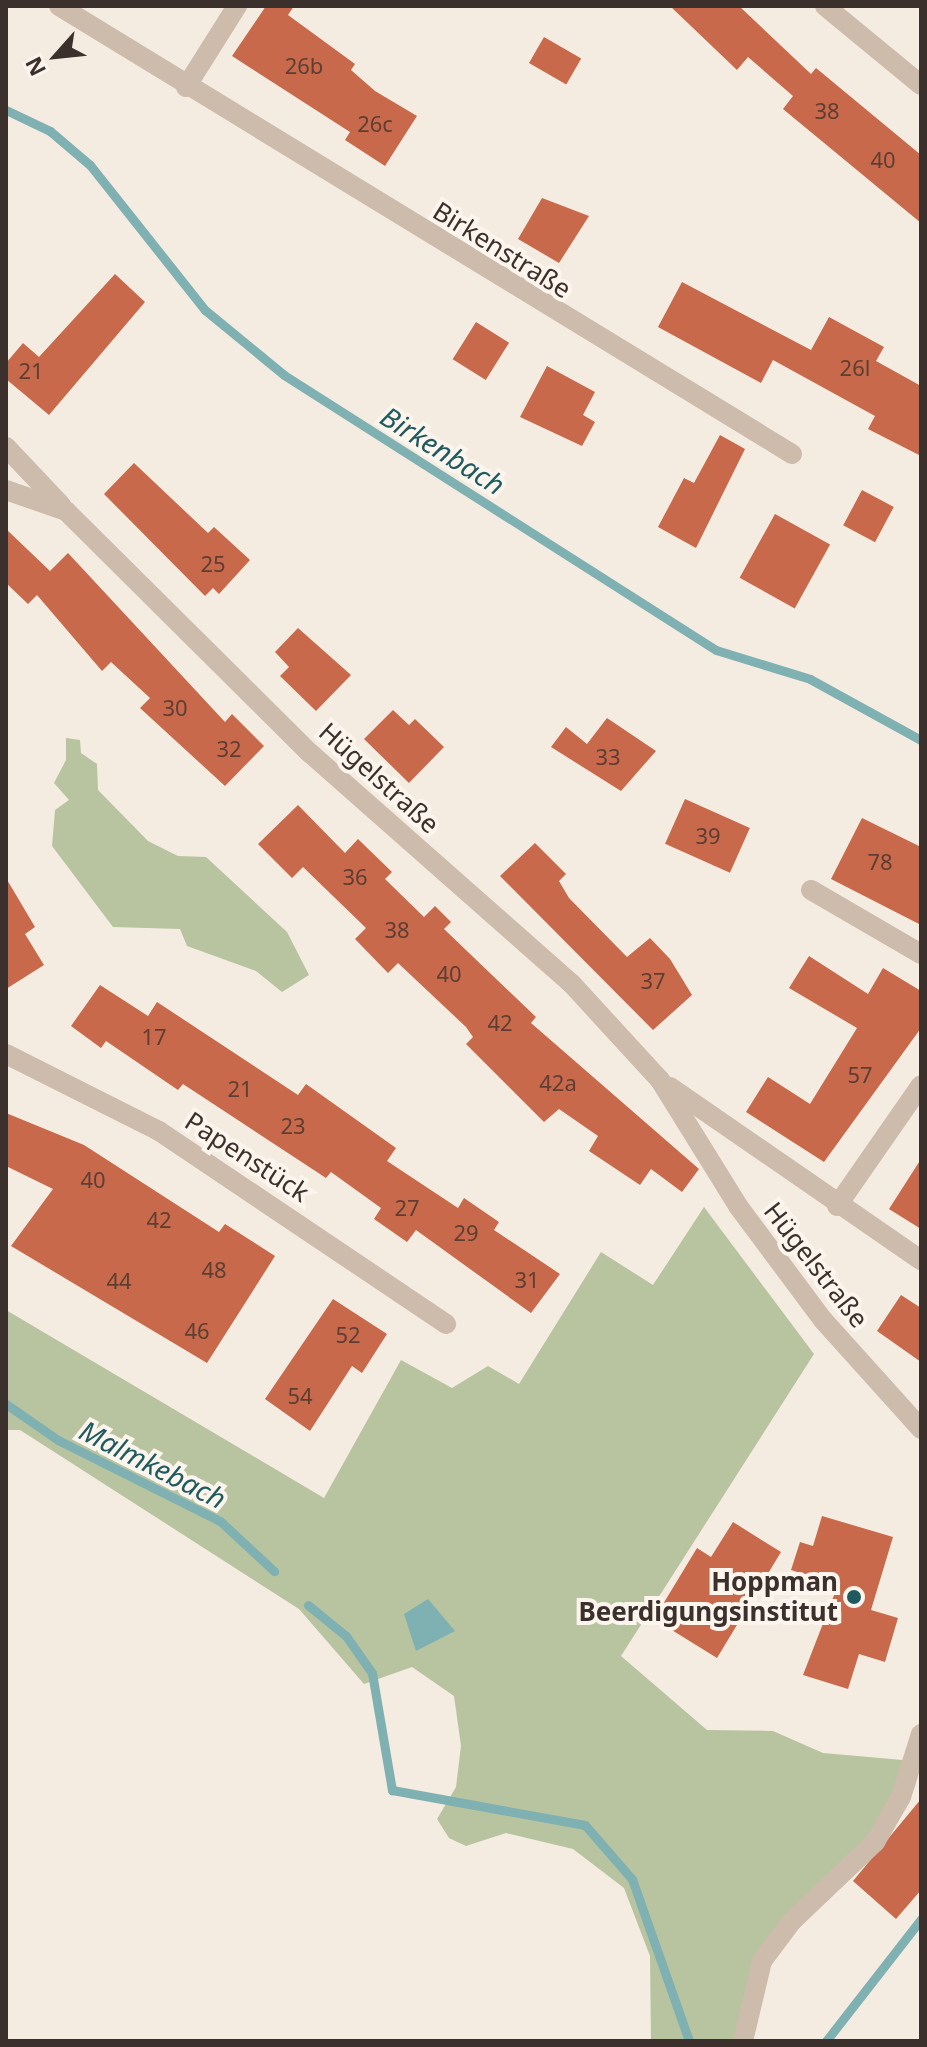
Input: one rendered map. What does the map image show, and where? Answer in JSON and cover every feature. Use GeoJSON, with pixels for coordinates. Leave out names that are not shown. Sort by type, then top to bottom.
{"type":"FeatureCollection","features":[{"type":"Feature","properties":{"kind":"street","name":"Birkenstraße"},"geometry":{"type":"LineString","coordinates":[[59,6],[186,87],[792,454]]}},
{"type":"Feature","properties":{"kind":"street"},"geometry":{"type":"LineString","coordinates":[[186,87],[237,6]]}},
{"type":"Feature","properties":{"kind":"street"},"geometry":{"type":"LineString","coordinates":[[825,6],[921,85]]}},
{"type":"Feature","properties":{"kind":"street","name":"Hügelstraße"},"geometry":{"type":"LineString","coordinates":[[6,447],[66,511],[310,753],[571,983],[660,1080],[738,1206],[823,1320],[921,1429]]}},
{"type":"Feature","properties":{"kind":"street","name":"Hügelstraße"},"geometry":{"type":"LineString","coordinates":[[6,490],[66,511]]}},
{"type":"Feature","properties":{"kind":"street"},"geometry":{"type":"LineString","coordinates":[[811,890],[921,954]]}},
{"type":"Feature","properties":{"kind":"street","name":"Papenstück"},"geometry":{"type":"LineString","coordinates":[[6,1054],[159,1131],[446,1324]]}},
{"type":"Feature","properties":{"kind":"street","name":"Hügelstraße"},"geometry":{"type":"LineString","coordinates":[[660,1080],[837,1206],[921,1260]]}},
{"type":"Feature","properties":{"kind":"street","name":"Hügelstraße"},"geometry":{"type":"LineString","coordinates":[[837,1206],[921,1085]]}},
{"type":"Feature","properties":{"kind":"street"},"geometry":{"type":"LineString","coordinates":[[743,2041],[762,1961],[792,1921],[875,1842],[901,1797],[921,1734]]}},
{"type":"Feature","properties":{"kind":"green space"},"geometry":{"type":"Polygon","coordinates":[[[66,738],[80,740],[81,753],[97,764],[98,790],[148,841],[178,856],[206,857],[287,932],[309,975],[282,992],[256,971],[187,946],[180,929],[113,927],[52,846],[55,810],[69,800],[54,783],[66,760],[66,738]]]}},
{"type":"Feature","properties":{"kind":"green space"},"geometry":{"type":"Polygon","coordinates":[[[704,1207],[814,1354],[621,1656],[707,1730],[773,1731],[823,1753],[914,1761],[901,1797],[762,1961],[743,2041],[651,2041],[650,1956],[624,1888],[573,1849],[506,1833],[466,1846],[449,1838],[437,1819],[456,1787],[461,1746],[454,1696],[412,1667],[364,1684],[299,1609],[20,1430],[6,1430],[6,1310],[324,1498],[401,1360],[452,1388],[488,1366],[519,1384],[601,1252],[653,1285],[704,1207]]]}},
{"type":"Feature","properties":{"kind":"water"},"geometry":{"type":"Polygon","coordinates":[[[428,1599],[455,1631],[416,1651],[404,1614],[428,1599]]]}},
{"type":"Feature","properties":{"kind":"building"},"geometry":{"type":"Polygon","coordinates":[[[266,6],[294,6],[288,15],[355,64],[351,70],[375,91],[417,116],[385,166],[345,140],[350,132],[232,56],[266,6]]]}},
{"type":"Feature","properties":{"kind":"building"},"geometry":{"type":"Polygon","coordinates":[[[670,6],[739,6],[811,74],[816,68],[921,155],[921,223],[783,109],[793,96],[748,57],[737,70],[670,6]]]}},
{"type":"Feature","properties":{"kind":"building"},"geometry":{"type":"Polygon","coordinates":[[[544,37],[581,58],[566,84],[529,63],[544,37]]]}},
{"type":"Feature","properties":{"kind":"building"},"geometry":{"type":"Polygon","coordinates":[[[542,198],[589,216],[559,263],[518,239],[542,198]]]}},
{"type":"Feature","properties":{"kind":"building"},"geometry":{"type":"Polygon","coordinates":[[[115,274],[145,302],[49,415],[6,379],[6,363],[23,343],[39,357],[115,274]]]}},
{"type":"Feature","properties":{"kind":"building"},"geometry":{"type":"Polygon","coordinates":[[[682,282],[811,350],[829,317],[884,347],[876,361],[921,386],[921,456],[868,429],[875,416],[773,360],[761,383],[658,327],[682,282]]]}},
{"type":"Feature","properties":{"kind":"building"},"geometry":{"type":"Polygon","coordinates":[[[476,322],[509,343],[486,380],[453,359],[476,322]]]}},
{"type":"Feature","properties":{"kind":"building"},"geometry":{"type":"Polygon","coordinates":[[[547,366],[595,392],[583,415],[595,422],[582,446],[520,417],[547,366]]]}},
{"type":"Feature","properties":{"kind":"building"},"geometry":{"type":"Polygon","coordinates":[[[720,435],[745,449],[696,548],[658,527],[684,478],[694,483],[720,435]]]}},
{"type":"Feature","properties":{"kind":"building"},"geometry":{"type":"Polygon","coordinates":[[[134,463],[208,533],[214,527],[250,560],[219,594],[213,588],[205,596],[104,494],[134,463]]]}},
{"type":"Feature","properties":{"kind":"building"},"geometry":{"type":"Polygon","coordinates":[[[862,490],[894,507],[875,542],[843,525],[862,490]]]}},
{"type":"Feature","properties":{"kind":"building"},"geometry":{"type":"Polygon","coordinates":[[[775,514],[830,545],[795,608],[740,578],[775,514]]]}},
{"type":"Feature","properties":{"kind":"building"},"geometry":{"type":"Polygon","coordinates":[[[6,529],[50,571],[68,553],[225,722],[232,714],[264,746],[225,786],[140,708],[150,698],[111,662],[102,671],[37,595],[28,604],[6,583],[6,529]]]}},
{"type":"Feature","properties":{"kind":"building"},"geometry":{"type":"Polygon","coordinates":[[[298,628],[351,675],[316,711],[280,676],[289,667],[275,652],[298,628]]]}},
{"type":"Feature","properties":{"kind":"building"},"geometry":{"type":"Polygon","coordinates":[[[393,710],[409,725],[415,719],[444,747],[409,783],[364,739],[393,710]]]}},
{"type":"Feature","properties":{"kind":"building"},"geometry":{"type":"Polygon","coordinates":[[[607,718],[656,751],[621,791],[551,747],[566,727],[587,744],[607,718]]]}},
{"type":"Feature","properties":{"kind":"building"},"geometry":{"type":"Polygon","coordinates":[[[685,799],[750,828],[730,873],[665,844],[685,799]]]}},
{"type":"Feature","properties":{"kind":"building"},"geometry":{"type":"Polygon","coordinates":[[[298,805],[345,853],[358,839],[392,872],[385,879],[424,917],[435,906],[451,922],[444,929],[536,1017],[531,1023],[699,1169],[682,1192],[651,1169],[640,1185],[589,1151],[598,1136],[559,1109],[544,1122],[466,1044],[473,1037],[466,1027],[398,963],[388,973],[355,939],[366,928],[303,867],[292,878],[258,844],[298,805]]]}},
{"type":"Feature","properties":{"kind":"building"},"geometry":{"type":"Polygon","coordinates":[[[862,818],[921,847],[921,925],[831,879],[862,818]]]}},
{"type":"Feature","properties":{"kind":"building"},"geometry":{"type":"Polygon","coordinates":[[[535,843],[566,874],[559,881],[569,898],[627,957],[650,938],[670,959],[692,995],[653,1030],[500,876],[535,843]]]}},
{"type":"Feature","properties":{"kind":"building"},"geometry":{"type":"Polygon","coordinates":[[[6,878],[35,927],[25,934],[44,965],[6,989],[6,878]]]}},
{"type":"Feature","properties":{"kind":"building"},"geometry":{"type":"Polygon","coordinates":[[[809,956],[868,994],[883,968],[921,991],[921,1028],[824,1162],[746,1112],[768,1077],[810,1104],[857,1028],[789,988],[809,956]]]}},
{"type":"Feature","properties":{"kind":"building"},"geometry":{"type":"Polygon","coordinates":[[[100,985],[148,1016],[157,1002],[298,1095],[306,1084],[396,1148],[387,1161],[458,1208],[464,1198],[499,1222],[494,1230],[560,1274],[531,1313],[416,1230],[407,1242],[374,1219],[381,1208],[331,1172],[326,1178],[183,1084],[178,1090],[106,1041],[101,1048],[71,1026],[100,985]]]}},
{"type":"Feature","properties":{"kind":"building"},"geometry":{"type":"Polygon","coordinates":[[[6,1113],[84,1145],[219,1232],[225,1224],[275,1256],[207,1363],[11,1246],[53,1189],[6,1166],[6,1113]]]}},
{"type":"Feature","properties":{"kind":"building"},"geometry":{"type":"Polygon","coordinates":[[[921,1159],[921,1229],[889,1209],[921,1159]]]}},
{"type":"Feature","properties":{"kind":"building"},"geometry":{"type":"Polygon","coordinates":[[[901,1295],[921,1308],[921,1362],[877,1331],[901,1295]]]}},
{"type":"Feature","properties":{"kind":"building"},"geometry":{"type":"Polygon","coordinates":[[[333,1299],[387,1334],[362,1373],[352,1366],[310,1431],[265,1399],[333,1299]]]}},
{"type":"Feature","properties":{"kind":"building","name":"Hoppman Beerdigungsinstitut"},"geometry":{"type":"Polygon","coordinates":[[[822,1516],[893,1537],[871,1610],[898,1618],[885,1662],[859,1654],[848,1689],[803,1675],[838,1585],[791,1570],[800,1542],[813,1546],[822,1516]]]}},
{"type":"Feature","properties":{"kind":"building"},"geometry":{"type":"Polygon","coordinates":[[[733,1522],[781,1552],[717,1658],[654,1619],[697,1548],[711,1557],[733,1522]]]}},
{"type":"Feature","properties":{"kind":"building"},"geometry":{"type":"Polygon","coordinates":[[[921,1799],[921,1890],[896,1919],[853,1881],[921,1799]]]}},
{"type":"Feature","properties":{"kind":"waterway","name":"Birkenbach"},"geometry":{"type":"LineString","coordinates":[[6,110],[50,131],[90,165],[205,310],[284,375],[716,650],[810,679],[921,740]]}},
{"type":"Feature","properties":{"kind":"waterway","name":"Malmkebach"},"geometry":{"type":"LineString","coordinates":[[6,1404],[58,1440],[220,1521],[274,1571]]}},
{"type":"Feature","properties":{"kind":"waterway","name":"Malmkebach"},"geometry":{"type":"LineString","coordinates":[[308,1605],[346,1636],[372,1673],[392,1790],[585,1825],[632,1879],[689,2041]]}},
{"type":"Feature","properties":{"kind":"waterway","name":"Birkenbach"},"geometry":{"type":"LineString","coordinates":[[826,2041],[921,1919]]}},
{"type":"Feature","properties":{"kind":"place","name":"Hoppman Beerdigungsinstitut"},"geometry":{"type":"Point","coordinates":[854,1597]}}]}
